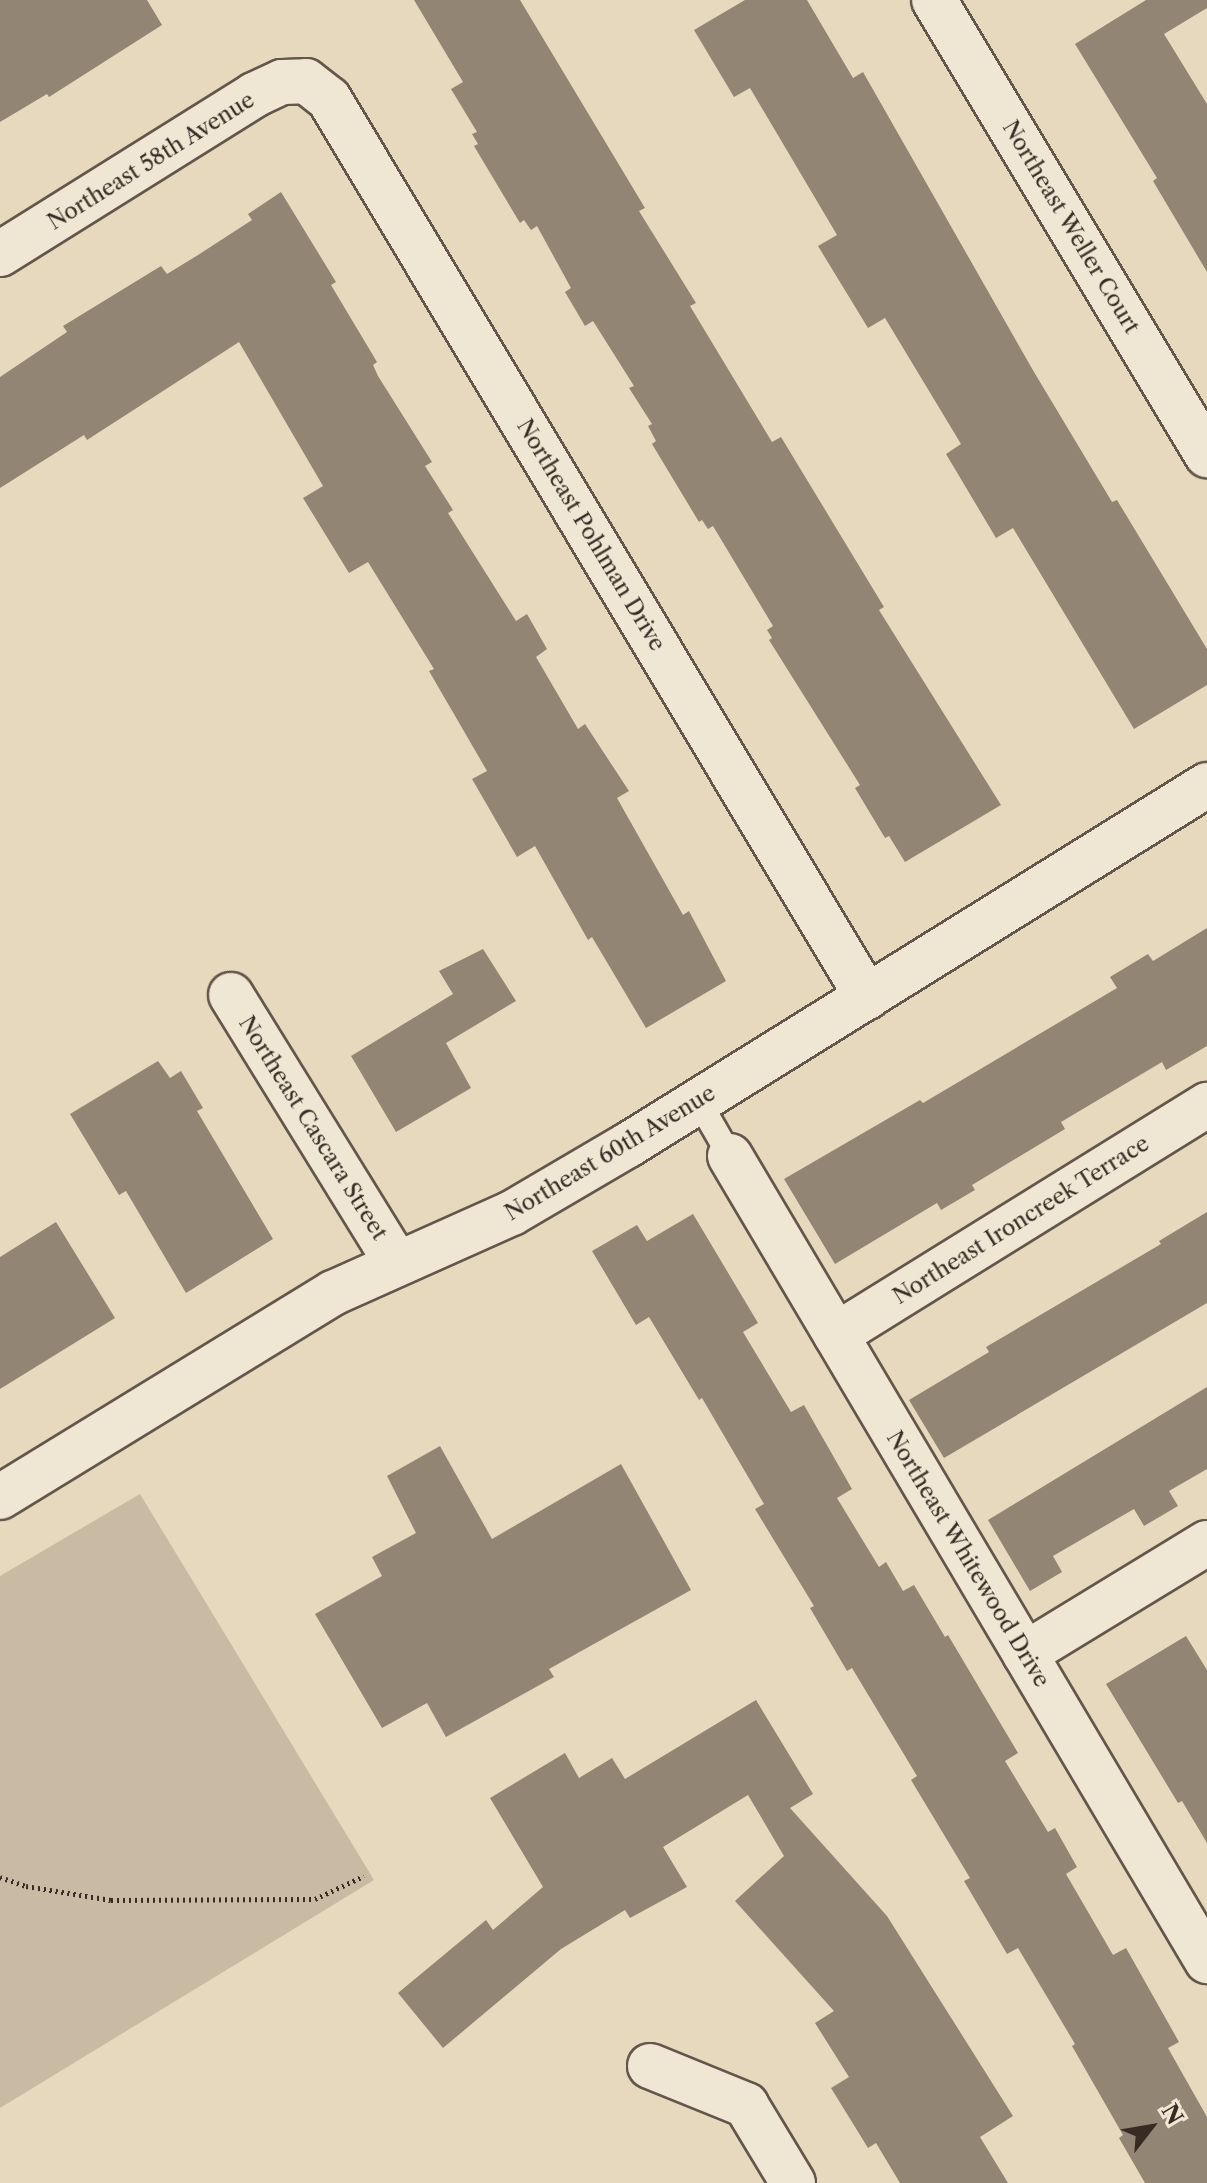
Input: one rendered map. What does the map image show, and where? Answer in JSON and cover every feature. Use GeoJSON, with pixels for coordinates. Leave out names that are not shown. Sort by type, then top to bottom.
{"type":"FeatureCollection","features":[{"type":"Feature","properties":{"kind":"street","name":"Northeast Weller Court"},"geometry":{"type":"LineString","coordinates":[[934,0],[1207,455]]}},
{"type":"Feature","properties":{"kind":"street","name":"Northeast 58th Avenue"},"geometry":{"type":"LineString","coordinates":[[0,254],[254,95],[282,82],[306,81]]}},
{"type":"Feature","properties":{"kind":"street","name":"Northeast Pohlman Drive"},"geometry":{"type":"LineString","coordinates":[[306,81],[329,99],[345,123],[867,997]]}},
{"type":"Feature","properties":{"kind":"street","name":"Northeast 60th Avenue"},"geometry":{"type":"LineString","coordinates":[[0,1497],[333,1293],[396,1262],[512,1213],[699,1102],[1207,785]]}},
{"type":"Feature","properties":{"kind":"street","name":"Northeast Cascara Street"},"geometry":{"type":"LineString","coordinates":[[231,995],[396,1262]]}},
{"type":"Feature","properties":{"kind":"street","name":"Northeast Ironcreek Terrace"},"geometry":{"type":"LineString","coordinates":[[836,1335],[1207,1105]]}},
{"type":"Feature","properties":{"kind":"street","name":"Northeast Whitewood Drive"},"geometry":{"type":"LineString","coordinates":[[730,1156],[1207,1961]]}},
{"type":"Feature","properties":{"kind":"street"},"geometry":{"type":"LineString","coordinates":[[1025,1654],[1207,1543]]}},
{"type":"Feature","properties":{"kind":"street"},"geometry":{"type":"LineString","coordinates":[[650,2066],[746,2105],[793,2183]]}},
{"type":"Feature","properties":{"kind":"lane"},"geometry":{"type":"LineString","coordinates":[[699,1102],[730,1156]]}},
{"type":"Feature","properties":{"kind":"path"},"geometry":{"type":"LineString","coordinates":[[0,1877],[26,1886],[111,1900],[315,1899],[364,1876]]}},
{"type":"Feature","properties":{"kind":"shaded area"},"geometry":{"type":"Polygon","coordinates":[[[140,1494],[374,1880],[0,2108],[0,1576],[140,1494]]]}},
{"type":"Feature","properties":{"kind":"building"},"geometry":{"type":"Polygon","coordinates":[[[0,0],[147,0],[162,25],[49,97],[47,94],[0,122],[0,0]]]}},
{"type":"Feature","properties":{"kind":"building"},"geometry":{"type":"Polygon","coordinates":[[[414,0],[520,0],[645,208],[639,211],[696,303],[690,306],[772,442],[781,437],[884,607],[879,610],[1001,805],[905,862],[889,836],[885,838],[855,788],[860,785],[769,640],[772,638],[767,630],[773,626],[713,526],[708,529],[702,520],[699,522],[652,444],[656,441],[648,426],[652,424],[629,388],[634,386],[593,321],[585,326],[565,292],[571,288],[537,226],[531,230],[524,220],[520,223],[474,146],[478,144],[472,134],[477,132],[451,89],[463,82],[414,0]]]}},
{"type":"Feature","properties":{"kind":"building"},"geometry":{"type":"Polygon","coordinates":[[[745,0],[807,0],[853,78],[863,72],[1034,372],[1112,502],[1117,500],[1207,649],[1207,685],[1134,729],[1013,528],[996,538],[946,454],[961,444],[885,318],[868,328],[818,246],[837,235],[750,88],[734,97],[694,30],[745,0]]]}},
{"type":"Feature","properties":{"kind":"building"},"geometry":{"type":"Polygon","coordinates":[[[1146,0],[1207,0],[1207,8],[1164,34],[1207,104],[1207,272],[1153,181],[1157,178],[1075,44],[1146,0]]]}},
{"type":"Feature","properties":{"kind":"building"},"geometry":{"type":"Polygon","coordinates":[[[281,192],[336,282],[331,285],[377,362],[373,365],[378,376],[432,462],[425,466],[453,510],[448,513],[516,621],[527,614],[547,649],[536,657],[578,729],[585,724],[629,791],[617,798],[683,915],[689,911],[726,981],[646,1028],[592,937],[588,940],[535,846],[517,857],[472,779],[487,771],[429,671],[434,669],[368,562],[349,573],[303,498],[323,486],[239,342],[87,440],[84,435],[0,488],[0,377],[67,332],[63,326],[161,266],[167,274],[198,255],[252,220],[248,214],[281,192]]]}},
{"type":"Feature","properties":{"kind":"building"},"geometry":{"type":"Polygon","coordinates":[[[1207,928],[1207,1046],[1166,1070],[1162,1062],[1061,1122],[1065,1129],[972,1185],[975,1190],[941,1210],[937,1203],[835,1264],[784,1179],[920,1100],[923,1103],[1117,988],[1110,977],[1148,954],[1153,961],[1207,928]]]}},
{"type":"Feature","properties":{"kind":"building"},"geometry":{"type":"Polygon","coordinates":[[[483,949],[516,1001],[446,1043],[471,1088],[396,1132],[351,1056],[453,994],[439,971],[483,949]]]}},
{"type":"Feature","properties":{"kind":"building"},"geometry":{"type":"Polygon","coordinates":[[[158,1061],[170,1078],[181,1071],[203,1108],[197,1111],[273,1239],[186,1293],[126,1191],[119,1195],[70,1114],[158,1061]]]}},
{"type":"Feature","properties":{"kind":"building"},"geometry":{"type":"Polygon","coordinates":[[[1207,1212],[1207,1303],[944,1458],[909,1400],[989,1352],[986,1347],[1161,1244],[1159,1241],[1207,1212]]]}},
{"type":"Feature","properties":{"kind":"building"},"geometry":{"type":"Polygon","coordinates":[[[693,1214],[758,1323],[743,1332],[791,1412],[804,1405],[852,1489],[837,1498],[879,1567],[886,1562],[903,1591],[914,1585],[945,1637],[948,1635],[1018,1753],[1005,1761],[1048,1832],[1055,1828],[1077,1867],[1066,1874],[1113,1955],[1126,1948],[1179,2042],[1168,2048],[1207,2117],[1207,2183],[1145,2183],[1119,2138],[1123,2135],[1072,2046],[1075,2044],[1018,1948],[1007,1954],[964,1881],[970,1878],[911,1780],[917,1776],[852,1668],[847,1671],[810,1608],[814,1606],[755,1509],[764,1504],[702,1398],[699,1400],[649,1317],[636,1325],[592,1251],[637,1225],[647,1241],[693,1214]]]}},
{"type":"Feature","properties":{"kind":"building"},"geometry":{"type":"Polygon","coordinates":[[[56,1222],[115,1318],[0,1389],[0,1257],[56,1222]]]}},
{"type":"Feature","properties":{"kind":"building"},"geometry":{"type":"Polygon","coordinates":[[[1207,1387],[1207,1469],[1169,1491],[1178,1506],[1144,1526],[1134,1509],[1053,1556],[1062,1572],[1030,1591],[988,1520],[1207,1387]]]}},
{"type":"Feature","properties":{"kind":"building"},"geometry":{"type":"Polygon","coordinates":[[[440,1446],[492,1539],[621,1464],[691,1590],[549,1669],[554,1677],[446,1737],[427,1703],[382,1728],[315,1614],[382,1576],[372,1557],[416,1533],[387,1476],[440,1446]]]}},
{"type":"Feature","properties":{"kind":"building"},"geometry":{"type":"Polygon","coordinates":[[[1186,1636],[1207,1670],[1207,1843],[1182,1801],[1178,1803],[1106,1684],[1186,1636]]]}},
{"type":"Feature","properties":{"kind":"building"},"geometry":{"type":"Polygon","coordinates":[[[756,1700],[813,1794],[790,1808],[887,1916],[1013,2116],[980,2137],[1008,2183],[900,2183],[876,2143],[868,2148],[831,2088],[849,2077],[815,2023],[834,2011],[735,1901],[784,1856],[748,1795],[663,1847],[687,1887],[630,1918],[625,1910],[561,1949],[443,2048],[398,1993],[486,1920],[493,1930],[543,1887],[490,1798],[565,1753],[579,1778],[612,1758],[625,1779],[756,1700]]]}}]}
